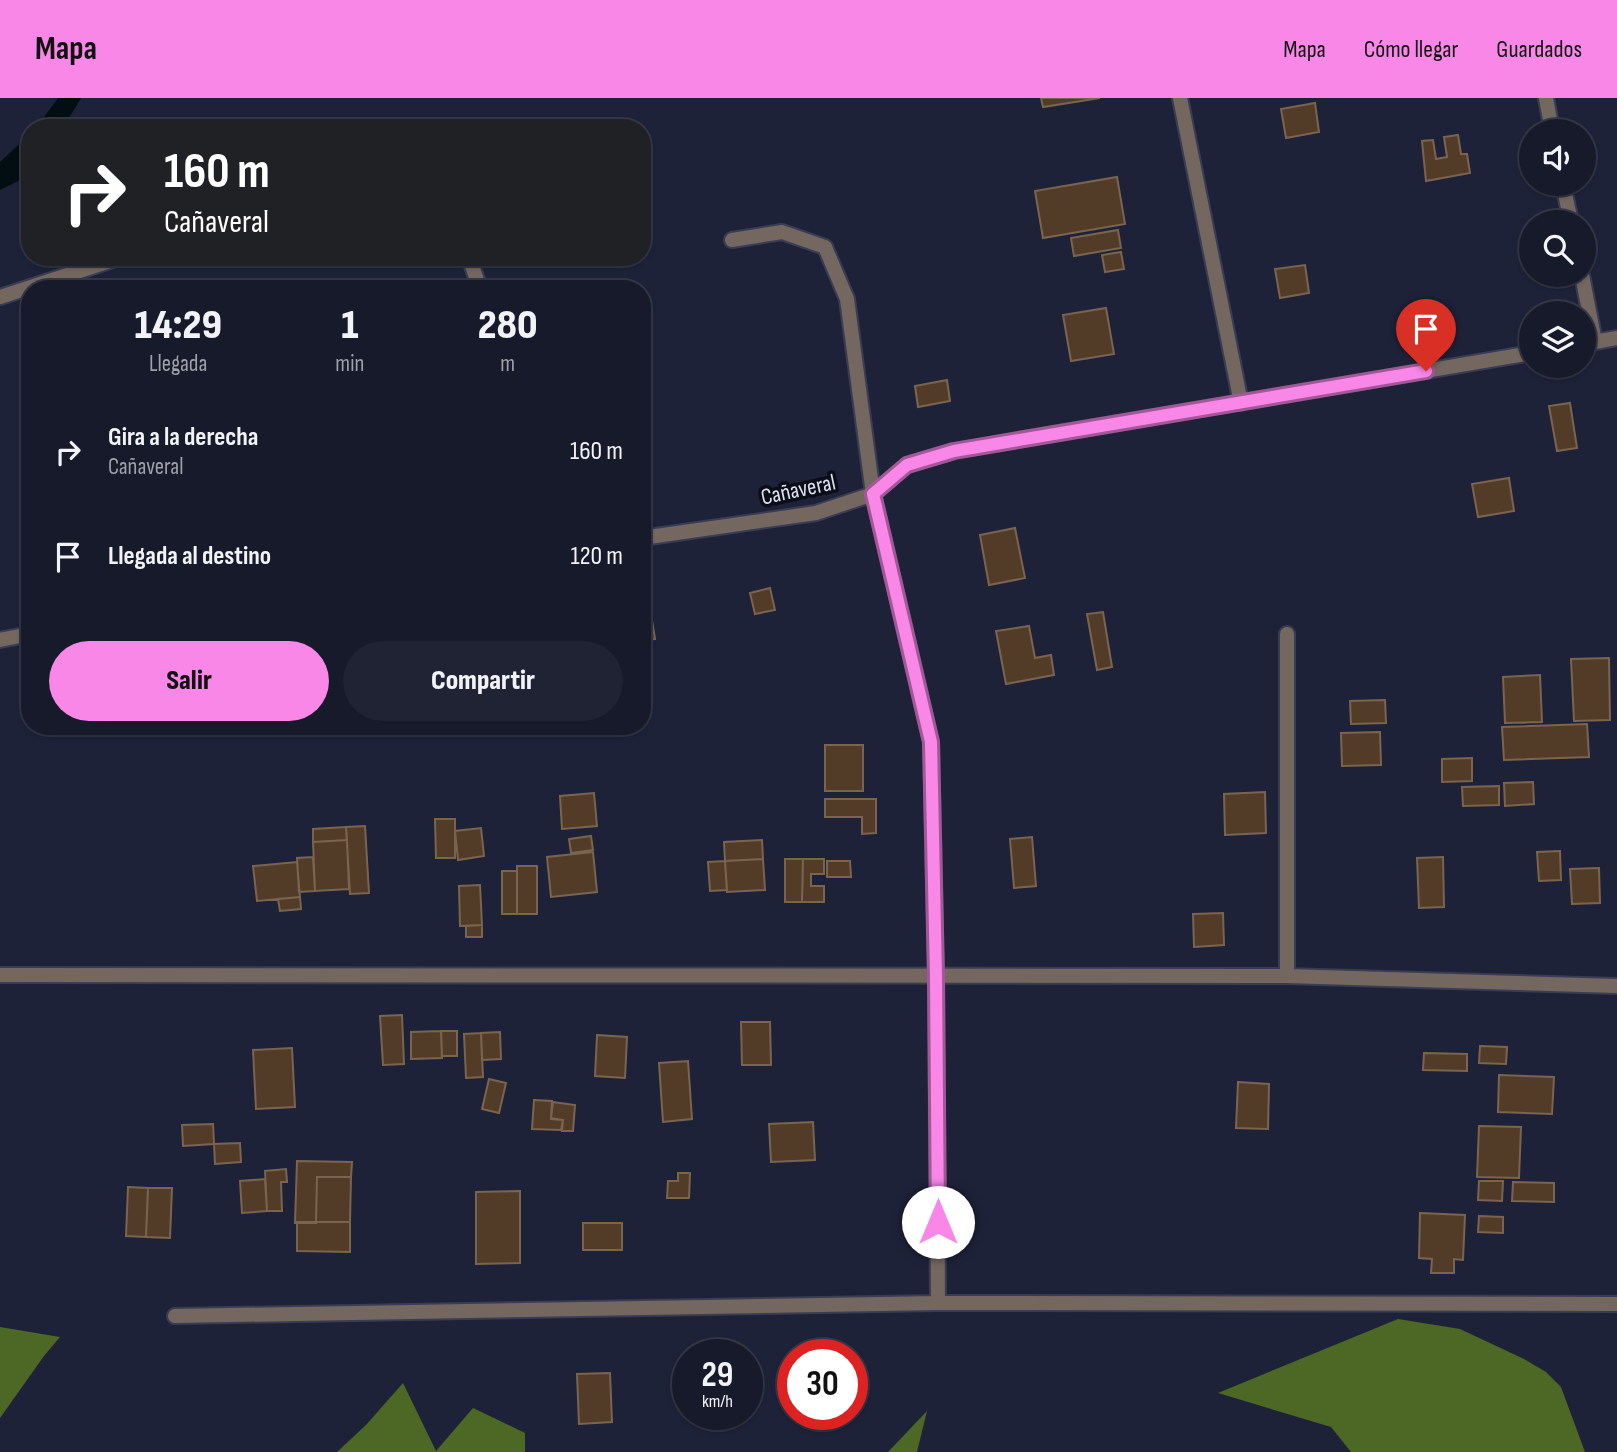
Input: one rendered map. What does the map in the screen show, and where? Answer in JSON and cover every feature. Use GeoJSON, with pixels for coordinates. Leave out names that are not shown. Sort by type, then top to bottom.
{"type":"FeatureCollection","features":[{"type":"Feature","properties":{"kind":"street"},"geometry":{"type":"LineString","coordinates":[[1180,98],[1241,403]]}},
{"type":"Feature","properties":{"kind":"street"},"geometry":{"type":"LineString","coordinates":[[1546,98],[1550,119]]}},
{"type":"Feature","properties":{"kind":"street"},"geometry":{"type":"LineString","coordinates":[[732,240],[782,232],[825,247],[847,299],[873,494],[931,742],[938,1303]]}},
{"type":"Feature","properties":{"kind":"street"},"geometry":{"type":"LineString","coordinates":[[52,280],[95,266]]}},
{"type":"Feature","properties":{"kind":"street"},"geometry":{"type":"LineString","coordinates":[[0,297],[21,290]]}},
{"type":"Feature","properties":{"kind":"street"},"geometry":{"type":"LineString","coordinates":[[1596,342],[1617,338]]}},
{"type":"Feature","properties":{"kind":"street","name":"Cañaveral"},"geometry":{"type":"LineString","coordinates":[[651,537],[816,513],[873,494],[907,465],[954,451],[1519,355]]}},
{"type":"Feature","properties":{"kind":"street"},"geometry":{"type":"LineString","coordinates":[[1287,634],[1287,976]]}},
{"type":"Feature","properties":{"kind":"street"},"geometry":{"type":"LineString","coordinates":[[0,640],[21,636]]}},
{"type":"Feature","properties":{"kind":"street"},"geometry":{"type":"LineString","coordinates":[[0,975],[1287,976],[1617,986]]}},
{"type":"Feature","properties":{"kind":"street"},"geometry":{"type":"LineString","coordinates":[[175,1316],[938,1303],[1617,1304]]}},
{"type":"Feature","properties":{"kind":"green space"},"geometry":{"type":"Polygon","coordinates":[[[1398,1319],[1460,1329],[1546,1372],[1561,1387],[1585,1452],[1351,1452],[1331,1427],[1218,1393],[1398,1319]]]}},
{"type":"Feature","properties":{"kind":"green space"},"geometry":{"type":"Polygon","coordinates":[[[0,1327],[60,1337],[0,1418],[0,1327]]]}},
{"type":"Feature","properties":{"kind":"green space"},"geometry":{"type":"Polygon","coordinates":[[[403,1383],[436,1451],[473,1408],[525,1433],[525,1452],[337,1452],[366,1425],[403,1383]]]}},
{"type":"Feature","properties":{"kind":"green space"},"geometry":{"type":"Polygon","coordinates":[[[927,1411],[917,1452],[888,1452],[927,1411]]]}},
{"type":"Feature","properties":{"kind":"shaded area"},"geometry":{"type":"Polygon","coordinates":[[[58,98],[81,98],[68,119],[43,119],[58,98]]]}},
{"type":"Feature","properties":{"kind":"shaded area"},"geometry":{"type":"Polygon","coordinates":[[[21,142],[21,178],[0,190],[0,162],[21,142]]]}},
{"type":"Feature","properties":{"kind":"building"},"geometry":{"type":"Polygon","coordinates":[[[1041,98],[1100,98],[1043,107],[1041,98]]]}},
{"type":"Feature","properties":{"kind":"building"},"geometry":{"type":"Polygon","coordinates":[[[1315,103],[1319,132],[1286,138],[1281,109],[1315,103]]]}},
{"type":"Feature","properties":{"kind":"building"},"geometry":{"type":"Polygon","coordinates":[[[1458,135],[1461,154],[1467,154],[1470,173],[1426,181],[1422,141],[1433,140],[1436,159],[1447,157],[1444,137],[1458,135]]]}},
{"type":"Feature","properties":{"kind":"building"},"geometry":{"type":"Polygon","coordinates":[[[1117,177],[1125,224],[1043,238],[1035,191],[1117,177]]]}},
{"type":"Feature","properties":{"kind":"building"},"geometry":{"type":"Polygon","coordinates":[[[1118,230],[1121,248],[1074,256],[1071,238],[1118,230]]]}},
{"type":"Feature","properties":{"kind":"building"},"geometry":{"type":"Polygon","coordinates":[[[1121,252],[1124,269],[1105,272],[1102,255],[1121,252]]]}},
{"type":"Feature","properties":{"kind":"building"},"geometry":{"type":"Polygon","coordinates":[[[1305,265],[1309,293],[1280,298],[1275,269],[1305,265]]]}},
{"type":"Feature","properties":{"kind":"building"},"geometry":{"type":"Polygon","coordinates":[[[1106,308],[1114,354],[1071,361],[1063,315],[1106,308]]]}},
{"type":"Feature","properties":{"kind":"building"},"geometry":{"type":"Polygon","coordinates":[[[947,380],[950,401],[918,407],[915,386],[947,380]]]}},
{"type":"Feature","properties":{"kind":"building"},"geometry":{"type":"Polygon","coordinates":[[[1570,403],[1577,448],[1557,451],[1549,406],[1570,403]]]}},
{"type":"Feature","properties":{"kind":"building"},"geometry":{"type":"Polygon","coordinates":[[[1509,478],[1514,511],[1478,517],[1472,484],[1509,478]]]}},
{"type":"Feature","properties":{"kind":"building"},"geometry":{"type":"Polygon","coordinates":[[[1015,528],[1025,578],[989,585],[980,535],[1015,528]]]}},
{"type":"Feature","properties":{"kind":"building"},"geometry":{"type":"Polygon","coordinates":[[[770,588],[775,610],[755,614],[750,593],[770,588]]]}},
{"type":"Feature","properties":{"kind":"building"},"geometry":{"type":"Polygon","coordinates":[[[1103,612],[1112,667],[1097,670],[1087,614],[1103,612]]]}},
{"type":"Feature","properties":{"kind":"building"},"geometry":{"type":"Polygon","coordinates":[[[651,614],[655,639],[651,640],[651,614]]]}},
{"type":"Feature","properties":{"kind":"building"},"geometry":{"type":"Polygon","coordinates":[[[1029,626],[1035,658],[1051,655],[1054,675],[1006,684],[996,631],[1029,626]]]}},
{"type":"Feature","properties":{"kind":"building"},"geometry":{"type":"Polygon","coordinates":[[[1609,658],[1610,720],[1574,721],[1571,659],[1609,658]]]}},
{"type":"Feature","properties":{"kind":"building"},"geometry":{"type":"Polygon","coordinates":[[[1540,675],[1542,722],[1505,723],[1503,677],[1540,675]]]}},
{"type":"Feature","properties":{"kind":"building"},"geometry":{"type":"Polygon","coordinates":[[[1385,700],[1386,723],[1351,724],[1350,701],[1385,700]]]}},
{"type":"Feature","properties":{"kind":"building"},"geometry":{"type":"Polygon","coordinates":[[[1587,724],[1589,757],[1504,760],[1502,727],[1587,724]]]}},
{"type":"Feature","properties":{"kind":"building"},"geometry":{"type":"Polygon","coordinates":[[[1380,732],[1381,765],[1342,766],[1341,733],[1380,732]]]}},
{"type":"Feature","properties":{"kind":"building"},"geometry":{"type":"Polygon","coordinates":[[[825,745],[863,745],[863,791],[825,791],[825,745]]]}},
{"type":"Feature","properties":{"kind":"building"},"geometry":{"type":"Polygon","coordinates":[[[1472,758],[1472,781],[1442,782],[1442,759],[1472,758]]]}},
{"type":"Feature","properties":{"kind":"building"},"geometry":{"type":"Polygon","coordinates":[[[1533,782],[1534,804],[1505,806],[1504,783],[1533,782]]]}},
{"type":"Feature","properties":{"kind":"building"},"geometry":{"type":"Polygon","coordinates":[[[1499,786],[1499,805],[1463,806],[1462,787],[1499,786]]]}},
{"type":"Feature","properties":{"kind":"building"},"geometry":{"type":"Polygon","coordinates":[[[1265,792],[1266,833],[1225,835],[1224,794],[1265,792]]]}},
{"type":"Feature","properties":{"kind":"building"},"geometry":{"type":"Polygon","coordinates":[[[594,793],[597,826],[562,829],[560,796],[594,793]]]}},
{"type":"Feature","properties":{"kind":"building"},"geometry":{"type":"Polygon","coordinates":[[[825,799],[876,799],[876,833],[862,834],[862,817],[825,817],[825,799]]]}},
{"type":"Feature","properties":{"kind":"building"},"geometry":{"type":"Polygon","coordinates":[[[435,819],[455,819],[455,858],[436,858],[435,819]]]}},
{"type":"Feature","properties":{"kind":"building"},"geometry":{"type":"Polygon","coordinates":[[[365,826],[369,893],[350,894],[346,827],[365,826]]]}},
{"type":"Feature","properties":{"kind":"building"},"geometry":{"type":"Polygon","coordinates":[[[346,827],[347,840],[313,842],[313,829],[346,827]]]}},
{"type":"Feature","properties":{"kind":"building"},"geometry":{"type":"Polygon","coordinates":[[[481,828],[484,856],[458,860],[455,831],[481,828]]]}},
{"type":"Feature","properties":{"kind":"building"},"geometry":{"type":"Polygon","coordinates":[[[591,836],[593,850],[571,853],[569,839],[591,836]]]}},
{"type":"Feature","properties":{"kind":"building"},"geometry":{"type":"Polygon","coordinates":[[[1032,837],[1036,886],[1014,888],[1010,839],[1032,837]]]}},
{"type":"Feature","properties":{"kind":"building"},"geometry":{"type":"Polygon","coordinates":[[[347,840],[349,889],[315,891],[313,842],[347,840]]]}},
{"type":"Feature","properties":{"kind":"building"},"geometry":{"type":"Polygon","coordinates":[[[762,840],[763,859],[725,861],[724,842],[762,840]]]}},
{"type":"Feature","properties":{"kind":"building"},"geometry":{"type":"Polygon","coordinates":[[[1560,851],[1561,880],[1539,881],[1537,852],[1560,851]]]}},
{"type":"Feature","properties":{"kind":"building"},"geometry":{"type":"Polygon","coordinates":[[[593,852],[597,892],[551,897],[547,857],[593,852]]]}},
{"type":"Feature","properties":{"kind":"building"},"geometry":{"type":"Polygon","coordinates":[[[313,857],[315,891],[299,892],[297,858],[313,857]]]}},
{"type":"Feature","properties":{"kind":"building"},"geometry":{"type":"Polygon","coordinates":[[[1443,857],[1444,907],[1419,908],[1417,858],[1443,857]]]}},
{"type":"Feature","properties":{"kind":"building"},"geometry":{"type":"Polygon","coordinates":[[[763,859],[765,890],[727,892],[725,861],[763,859]]]}},
{"type":"Feature","properties":{"kind":"building"},"geometry":{"type":"Polygon","coordinates":[[[785,859],[803,859],[802,902],[785,902],[785,859]]]}},
{"type":"Feature","properties":{"kind":"building"},"geometry":{"type":"Polygon","coordinates":[[[803,859],[824,859],[824,874],[811,874],[811,886],[824,886],[824,902],[802,902],[803,859]]]}},
{"type":"Feature","properties":{"kind":"building"},"geometry":{"type":"Polygon","coordinates":[[[725,861],[727,890],[710,891],[708,862],[725,861]]]}},
{"type":"Feature","properties":{"kind":"building"},"geometry":{"type":"Polygon","coordinates":[[[827,861],[850,861],[851,877],[827,877],[827,861]]]}},
{"type":"Feature","properties":{"kind":"building"},"geometry":{"type":"Polygon","coordinates":[[[297,862],[300,897],[257,901],[253,866],[297,862]]]}},
{"type":"Feature","properties":{"kind":"building"},"geometry":{"type":"Polygon","coordinates":[[[517,866],[537,866],[537,914],[517,914],[517,866]]]}},
{"type":"Feature","properties":{"kind":"building"},"geometry":{"type":"Polygon","coordinates":[[[1599,868],[1600,903],[1572,904],[1570,869],[1599,868]]]}},
{"type":"Feature","properties":{"kind":"building"},"geometry":{"type":"Polygon","coordinates":[[[502,871],[517,871],[517,914],[502,914],[502,871]]]}},
{"type":"Feature","properties":{"kind":"building"},"geometry":{"type":"Polygon","coordinates":[[[480,885],[482,925],[460,926],[459,886],[480,885]]]}},
{"type":"Feature","properties":{"kind":"building"},"geometry":{"type":"Polygon","coordinates":[[[300,897],[301,909],[280,911],[278,899],[300,897]]]}},
{"type":"Feature","properties":{"kind":"building"},"geometry":{"type":"Polygon","coordinates":[[[1223,913],[1224,945],[1194,947],[1193,914],[1223,913]]]}},
{"type":"Feature","properties":{"kind":"building"},"geometry":{"type":"Polygon","coordinates":[[[482,925],[482,937],[466,937],[466,926],[482,925]]]}},
{"type":"Feature","properties":{"kind":"building"},"geometry":{"type":"Polygon","coordinates":[[[402,1015],[404,1064],[383,1065],[380,1016],[402,1015]]]}},
{"type":"Feature","properties":{"kind":"building"},"geometry":{"type":"Polygon","coordinates":[[[741,1022],[770,1022],[771,1065],[742,1065],[741,1022]]]}},
{"type":"Feature","properties":{"kind":"building"},"geometry":{"type":"Polygon","coordinates":[[[441,1031],[457,1031],[457,1056],[442,1056],[441,1031]]]}},
{"type":"Feature","properties":{"kind":"building"},"geometry":{"type":"Polygon","coordinates":[[[441,1031],[442,1058],[411,1059],[411,1032],[441,1031]]]}},
{"type":"Feature","properties":{"kind":"building"},"geometry":{"type":"Polygon","coordinates":[[[500,1032],[501,1059],[482,1060],[481,1033],[500,1032]]]}},
{"type":"Feature","properties":{"kind":"building"},"geometry":{"type":"Polygon","coordinates":[[[481,1033],[483,1077],[466,1078],[464,1034],[481,1033]]]}},
{"type":"Feature","properties":{"kind":"building"},"geometry":{"type":"Polygon","coordinates":[[[597,1035],[627,1037],[625,1078],[595,1076],[597,1035]]]}},
{"type":"Feature","properties":{"kind":"building"},"geometry":{"type":"Polygon","coordinates":[[[1480,1046],[1507,1047],[1506,1064],[1479,1063],[1480,1046]]]}},
{"type":"Feature","properties":{"kind":"building"},"geometry":{"type":"Polygon","coordinates":[[[292,1048],[295,1107],[256,1109],[253,1050],[292,1048]]]}},
{"type":"Feature","properties":{"kind":"building"},"geometry":{"type":"Polygon","coordinates":[[[1424,1053],[1467,1054],[1467,1071],[1423,1070],[1424,1053]]]}},
{"type":"Feature","properties":{"kind":"building"},"geometry":{"type":"Polygon","coordinates":[[[688,1061],[692,1119],[663,1122],[659,1063],[688,1061]]]}},
{"type":"Feature","properties":{"kind":"building"},"geometry":{"type":"Polygon","coordinates":[[[1499,1075],[1554,1077],[1552,1114],[1498,1112],[1499,1075]]]}},
{"type":"Feature","properties":{"kind":"building"},"geometry":{"type":"Polygon","coordinates":[[[489,1079],[506,1083],[499,1113],[482,1109],[489,1079]]]}},
{"type":"Feature","properties":{"kind":"building"},"geometry":{"type":"Polygon","coordinates":[[[1238,1082],[1269,1084],[1268,1129],[1236,1128],[1238,1082]]]}},
{"type":"Feature","properties":{"kind":"building"},"geometry":{"type":"Polygon","coordinates":[[[534,1100],[552,1101],[551,1119],[563,1120],[561,1130],[532,1129],[534,1100]]]}},
{"type":"Feature","properties":{"kind":"building"},"geometry":{"type":"Polygon","coordinates":[[[553,1102],[575,1105],[573,1131],[562,1131],[563,1120],[551,1118],[553,1102]]]}},
{"type":"Feature","properties":{"kind":"building"},"geometry":{"type":"Polygon","coordinates":[[[813,1122],[815,1160],[771,1162],[769,1124],[813,1122]]]}},
{"type":"Feature","properties":{"kind":"building"},"geometry":{"type":"Polygon","coordinates":[[[213,1124],[214,1144],[183,1146],[182,1125],[213,1124]]]}},
{"type":"Feature","properties":{"kind":"building"},"geometry":{"type":"Polygon","coordinates":[[[1479,1126],[1521,1127],[1519,1178],[1477,1177],[1479,1126]]]}},
{"type":"Feature","properties":{"kind":"building"},"geometry":{"type":"Polygon","coordinates":[[[240,1143],[241,1162],[215,1164],[214,1144],[240,1143]]]}},
{"type":"Feature","properties":{"kind":"building"},"geometry":{"type":"Polygon","coordinates":[[[297,1161],[352,1162],[351,1177],[317,1177],[316,1223],[295,1223],[297,1161]]]}},
{"type":"Feature","properties":{"kind":"building"},"geometry":{"type":"Polygon","coordinates":[[[286,1169],[287,1182],[281,1182],[282,1211],[267,1211],[265,1171],[286,1169]]]}},
{"type":"Feature","properties":{"kind":"building"},"geometry":{"type":"Polygon","coordinates":[[[678,1173],[690,1173],[689,1198],[667,1198],[668,1181],[678,1181],[678,1173]]]}},
{"type":"Feature","properties":{"kind":"building"},"geometry":{"type":"Polygon","coordinates":[[[317,1177],[351,1177],[350,1222],[316,1222],[317,1177]]]}},
{"type":"Feature","properties":{"kind":"building"},"geometry":{"type":"Polygon","coordinates":[[[265,1179],[267,1211],[242,1213],[240,1181],[265,1179]]]}},
{"type":"Feature","properties":{"kind":"building"},"geometry":{"type":"Polygon","coordinates":[[[1479,1181],[1503,1181],[1502,1201],[1478,1200],[1479,1181]]]}},
{"type":"Feature","properties":{"kind":"building"},"geometry":{"type":"Polygon","coordinates":[[[1513,1182],[1554,1183],[1554,1202],[1512,1201],[1513,1182]]]}},
{"type":"Feature","properties":{"kind":"building"},"geometry":{"type":"Polygon","coordinates":[[[128,1187],[148,1188],[146,1237],[126,1236],[128,1187]]]}},
{"type":"Feature","properties":{"kind":"building"},"geometry":{"type":"Polygon","coordinates":[[[148,1188],[172,1188],[170,1238],[146,1237],[148,1188]]]}},
{"type":"Feature","properties":{"kind":"building"},"geometry":{"type":"Polygon","coordinates":[[[520,1191],[520,1263],[476,1264],[476,1192],[520,1191]]]}},
{"type":"Feature","properties":{"kind":"building"},"geometry":{"type":"Polygon","coordinates":[[[1420,1213],[1465,1215],[1463,1260],[1454,1259],[1454,1273],[1431,1273],[1432,1259],[1419,1258],[1420,1213]]]}},
{"type":"Feature","properties":{"kind":"building"},"geometry":{"type":"Polygon","coordinates":[[[1479,1216],[1503,1217],[1503,1233],[1478,1232],[1479,1216]]]}},
{"type":"Feature","properties":{"kind":"building"},"geometry":{"type":"Polygon","coordinates":[[[297,1222],[350,1222],[350,1252],[297,1251],[297,1222]]]}},
{"type":"Feature","properties":{"kind":"building"},"geometry":{"type":"Polygon","coordinates":[[[583,1223],[622,1223],[622,1250],[583,1250],[583,1223]]]}},
{"type":"Feature","properties":{"kind":"building"},"geometry":{"type":"Polygon","coordinates":[[[610,1373],[612,1422],[579,1424],[577,1374],[610,1373]]]}},
{"type":"Feature","properties":{"kind":"route"},"geometry":{"type":"LineString","coordinates":[[938,1222],[931,742],[873,494],[907,465],[954,451],[1426,371]]}}]}
